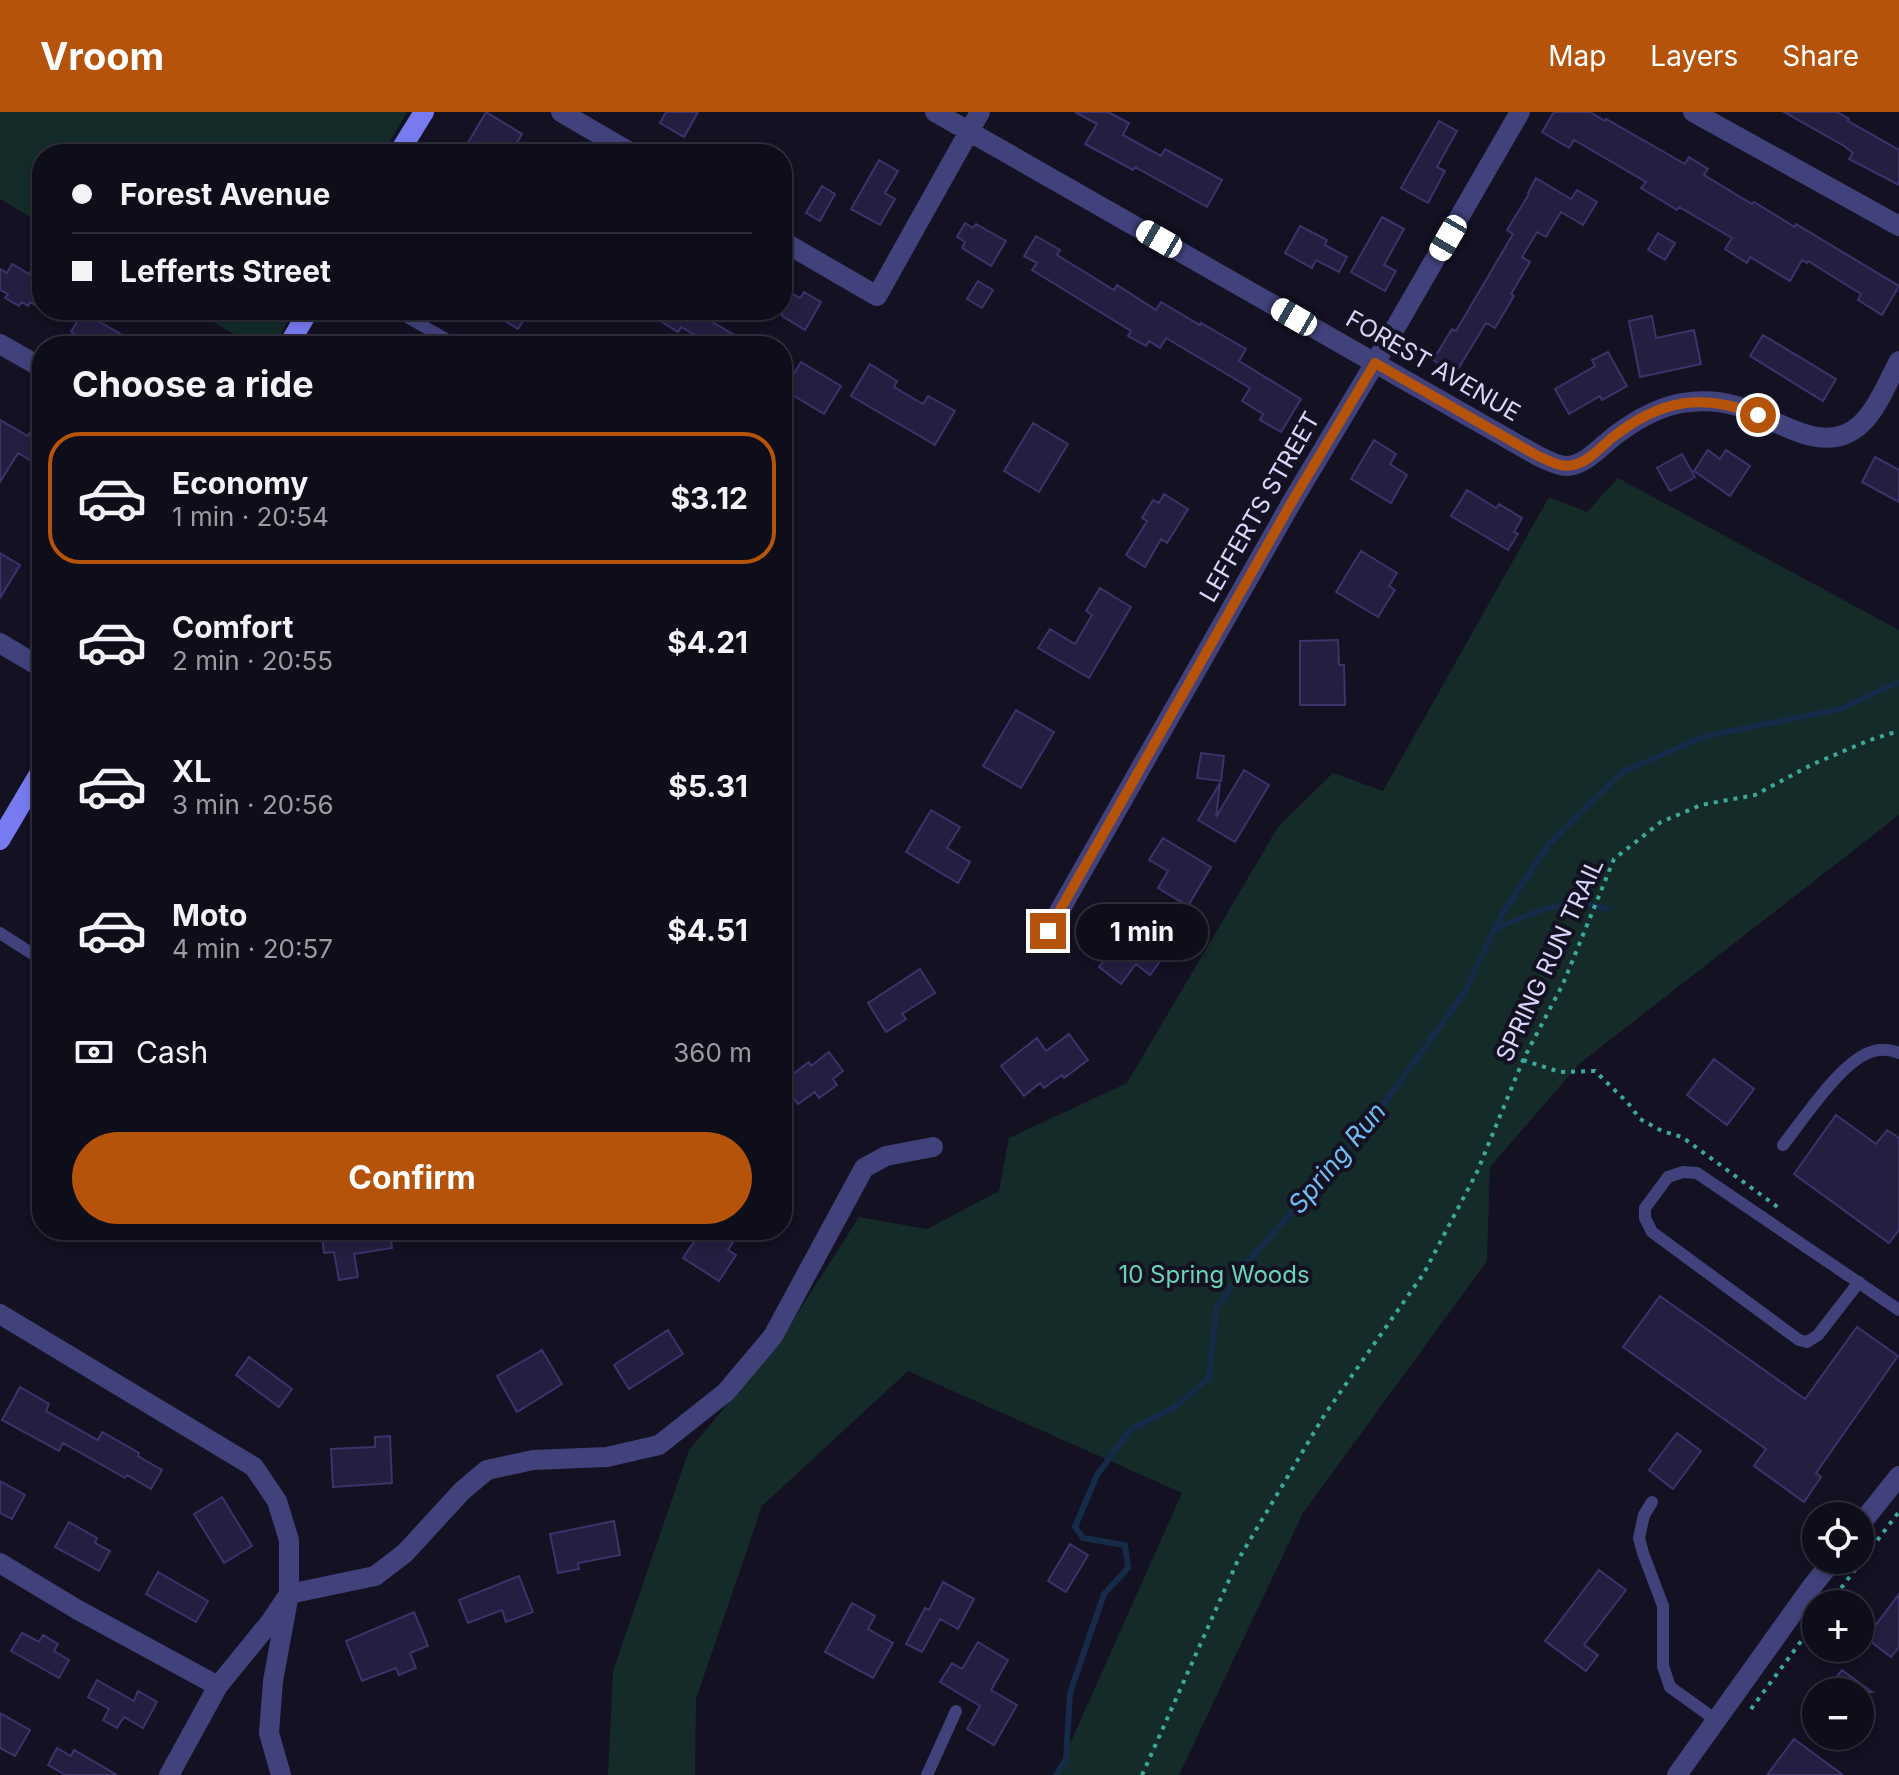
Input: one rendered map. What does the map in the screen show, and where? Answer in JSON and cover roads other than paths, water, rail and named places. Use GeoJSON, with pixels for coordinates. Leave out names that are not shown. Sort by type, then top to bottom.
{"type":"FeatureCollection","features":[{"type":"Feature","properties":{"kind":"main road"},"geometry":{"type":"LineString","coordinates":[[404,144],[424,112]]}},
{"type":"Feature","properties":{"kind":"main road"},"geometry":{"type":"LineString","coordinates":[[0,840],[32,786]]}},
{"type":"Feature","properties":{"kind":"street"},"geometry":{"type":"LineString","coordinates":[[561,112],[616,144]]}},
{"type":"Feature","properties":{"kind":"street","name":"FOREST AVENUE"},"geometry":{"type":"LineString","coordinates":[[935,112],[1538,456],[1563,467],[1578,465],[1646,415],[1681,403],[1708,401],[1736,406],[1824,439],[1845,436],[1862,423],[1874,407],[1899,361]]}},
{"type":"Feature","properties":{"kind":"street"},"geometry":{"type":"LineString","coordinates":[[792,247],[877,296],[980,112]]}},
{"type":"Feature","properties":{"kind":"street","name":"LEFFERTS STREET"},"geometry":{"type":"LineString","coordinates":[[1048,931],[1293,500],[1520,112]]}},
{"type":"Feature","properties":{"kind":"street"},"geometry":{"type":"LineString","coordinates":[[1693,112],[1899,226]]}},
{"type":"Feature","properties":{"kind":"street"},"geometry":{"type":"LineString","coordinates":[[0,344],[32,362]]}},
{"type":"Feature","properties":{"kind":"street"},"geometry":{"type":"LineString","coordinates":[[0,643],[32,662]]}},
{"type":"Feature","properties":{"kind":"street"},"geometry":{"type":"LineString","coordinates":[[169,1775],[218,1686],[289,1594],[375,1576],[405,1553],[462,1491],[487,1470],[533,1460],[607,1457],[659,1445],[726,1392],[773,1336],[864,1168],[886,1156],[933,1147]]}},
{"type":"Feature","properties":{"kind":"street"},"geometry":{"type":"LineString","coordinates":[[0,1314],[254,1467],[277,1501],[289,1540],[289,1594],[273,1681],[269,1733],[281,1775]]}},
{"type":"Feature","properties":{"kind":"street"},"geometry":{"type":"LineString","coordinates":[[1874,1507],[1899,1476]]}},
{"type":"Feature","properties":{"kind":"street"},"geometry":{"type":"LineString","coordinates":[[0,1563],[78,1610],[218,1686]]}},
{"type":"Feature","properties":{"kind":"street"},"geometry":{"type":"LineString","coordinates":[[1677,1775],[1822,1574]]}},
{"type":"Feature","properties":{"kind":"lane"},"geometry":{"type":"LineString","coordinates":[[412,320],[440,336]]}},
{"type":"Feature","properties":{"kind":"lane"},"geometry":{"type":"LineString","coordinates":[[0,933],[32,954]]}},
{"type":"Feature","properties":{"kind":"lane"},"geometry":{"type":"LineString","coordinates":[[1783,1145],[1825,1092],[1858,1058],[1875,1050],[1899,1053]]}},
{"type":"Feature","properties":{"kind":"lane"},"geometry":{"type":"LineString","coordinates":[[1859,1282],[1818,1335],[1807,1342],[1799,1340],[1652,1232],[1645,1218],[1645,1208],[1668,1177],[1683,1172],[1697,1173],[1859,1282],[1899,1310]]}},
{"type":"Feature","properties":{"kind":"lane"},"geometry":{"type":"LineString","coordinates":[[1652,1502],[1644,1515],[1639,1538],[1663,1606],[1663,1666],[1670,1687],[1716,1720]]}},
{"type":"Feature","properties":{"kind":"lane"},"geometry":{"type":"LineString","coordinates":[[927,1775],[956,1711]]}},
{"type":"Feature","properties":{"kind":"waterway","name":"Spring Run"},"geometry":{"type":"LineString","coordinates":[[1056,1775],[1066,1759],[1070,1693],[1104,1594],[1128,1568],[1125,1545],[1083,1538],[1075,1527],[1097,1475],[1130,1430],[1175,1407],[1209,1378],[1216,1309],[1247,1263],[1376,1115],[1464,993],[1501,916],[1549,844],[1622,772],[1706,736],[1840,709],[1899,682]]}},
{"type":"Feature","properties":{"kind":"waterway"},"geometry":{"type":"LineString","coordinates":[[1496,928],[1544,909],[1579,902],[1607,909]]}},
{"type":"Feature","properties":{"kind":"park label","name":"10 Spring Woods"},"geometry":{"type":"Point","coordinates":[1214,1275]}}]}
